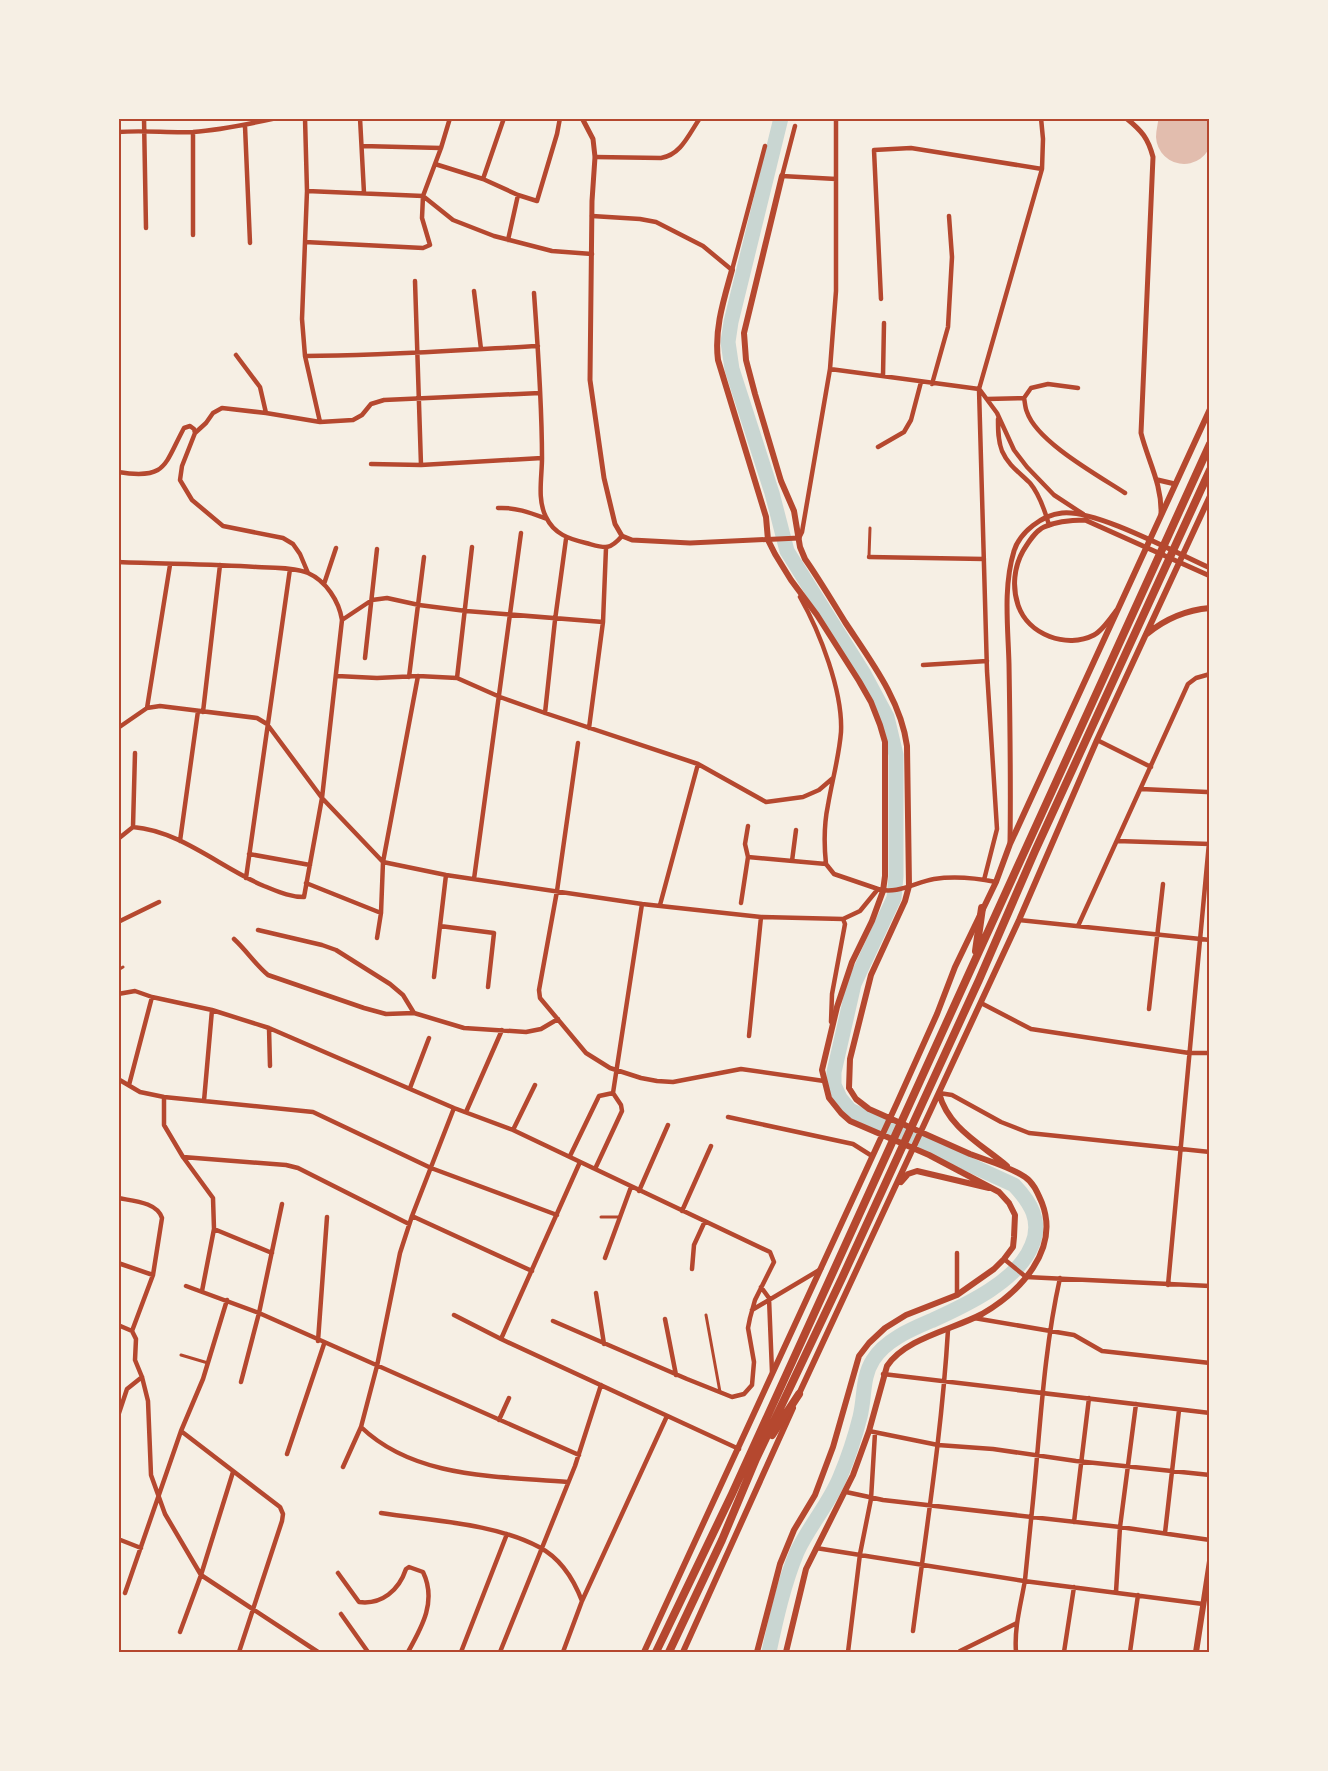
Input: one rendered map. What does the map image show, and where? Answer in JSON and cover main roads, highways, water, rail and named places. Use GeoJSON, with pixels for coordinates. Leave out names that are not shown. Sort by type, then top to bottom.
{"type":"FeatureCollection","features":[{"type":"Feature","properties":{"kind":"highway"},"geometry":{"type":"LineString","coordinates":[[656,1653],[737,1483],[1209,444]]}},
{"type":"Feature","properties":{"kind":"highway"},"geometry":{"type":"LineString","coordinates":[[669,1653],[756,1459],[979,980],[1035,851],[1209,470]]}},
{"type":"Feature","properties":{"kind":"highway"},"geometry":{"type":"LineString","coordinates":[[974,963],[982,908]]}},
{"type":"Feature","properties":{"kind":"highway"},"geometry":{"type":"LineString","coordinates":[[756,1459],[799,1394]]}},
{"type":"Feature","properties":{"kind":"main road"},"geometry":{"type":"LineString","coordinates":[[782,176],[744,333],[746,360],[781,481],[794,511],[796,538],[805,559],[883,681],[898,709],[907,746],[907,887],[905,901],[875,964],[868,985],[850,1059],[849,1088],[856,1099],[869,1109],[1027,1178],[1035,1187],[1047,1217],[1048,1232],[1043,1251],[1034,1267],[1000,1301],[974,1318],[907,1346],[893,1357],[883,1374],[872,1432],[846,1492],[806,1569],[786,1653]]}},
{"type":"Feature","properties":{"kind":"main road"},"geometry":{"type":"LineString","coordinates":[[732,270],[718,327],[716,344],[718,360],[771,539],[791,580],[817,615],[871,702],[885,742],[883,891],[872,921],[844,981],[822,1070],[824,1082],[829,1098],[850,1121],[929,1155],[993,1188],[1009,1203],[1015,1215],[1012,1247],[1004,1259],[957,1295],[906,1315],[885,1328],[859,1356],[839,1429],[815,1495],[795,1530],[780,1564],[757,1653]]}},
{"type":"Feature","properties":{"kind":"main road"},"geometry":{"type":"LineString","coordinates":[[644,1653],[897,1103],[982,908],[996,882],[1010,844],[1209,410]]}},
{"type":"Feature","properties":{"kind":"main road"},"geometry":{"type":"LineString","coordinates":[[683,1653],[799,1394],[1019,920],[1097,740],[1209,496]]}},
{"type":"Feature","properties":{"kind":"main road"},"geometry":{"type":"LineString","coordinates":[[1143,639],[1156,627],[1172,618],[1195,609],[1209,608]]}},
{"type":"Feature","properties":{"kind":"main road"},"geometry":{"type":"LineString","coordinates":[[939,1093],[946,1112],[957,1126],[1009,1169]]}},
{"type":"Feature","properties":{"kind":"main road"},"geometry":{"type":"LineString","coordinates":[[888,1203],[902,1180],[908,1174],[917,1171],[993,1188]]}},
{"type":"Feature","properties":{"kind":"main road"},"geometry":{"type":"LineString","coordinates":[[1196,1653],[1209,1561]]}},
{"type":"Feature","properties":{"kind":"waterway"},"geometry":{"type":"LineString","coordinates":[[769,1652],[792,1564],[807,1533],[835,1487],[849,1455],[860,1417],[865,1380],[873,1360],[884,1347],[900,1336],[975,1299],[1003,1281],[1025,1258],[1032,1245],[1036,1228],[1030,1206],[1014,1185],[850,1110],[840,1098],[834,1085],[834,1072],[854,984],[894,898],[896,755],[887,717],[864,674],[787,551],[772,493],[732,369],[728,342],[731,322],[781,118]]}}]}
